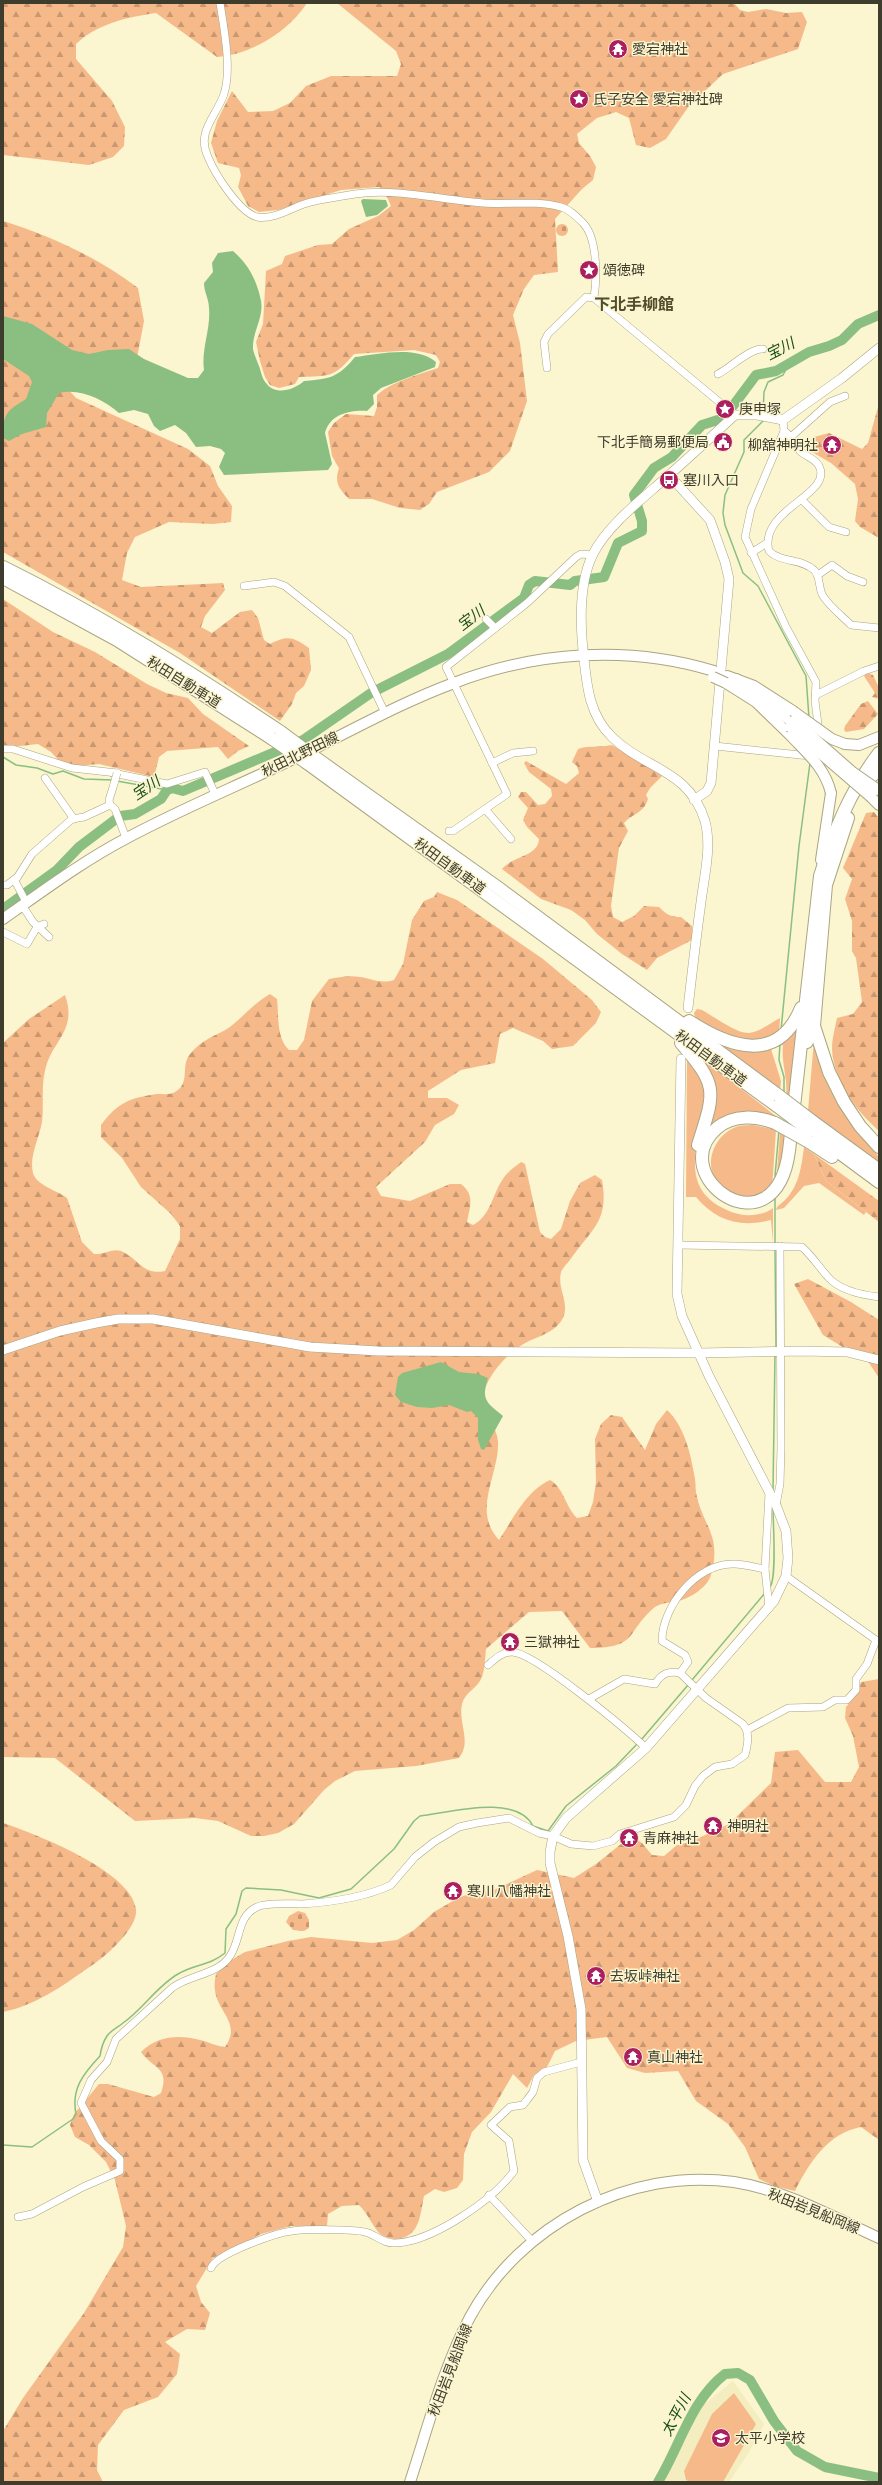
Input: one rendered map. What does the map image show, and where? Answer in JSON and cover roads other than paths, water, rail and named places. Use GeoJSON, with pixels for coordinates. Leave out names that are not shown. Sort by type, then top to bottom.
{"type":"FeatureCollection","features":[{"type":"Feature","properties":{"kind":"highway","name":"秋田自動車道"},"geometry":{"type":"LineString","coordinates":[[3,567],[131,636],[190,671],[311,760],[611,971],[778,1101],[810,1131],[879,1182]]}},
{"type":"Feature","properties":{"kind":"highway","name":"秋田自動車道"},"geometry":{"type":"LineString","coordinates":[[3,578],[117,640],[276,735]]}},
{"type":"Feature","properties":{"kind":"highway"},"geometry":{"type":"LineString","coordinates":[[730,679],[792,724],[874,789]]}},
{"type":"Feature","properties":{"kind":"highway"},"geometry":{"type":"LineString","coordinates":[[879,753],[848,799],[833,832],[820,876],[807,992],[789,1151],[782,1180],[772,1194],[751,1203],[737,1203],[724,1197],[713,1187],[703,1166],[702,1156],[705,1144],[712,1133],[731,1120],[748,1117],[775,1122],[810,1131],[879,1186]]}},
{"type":"Feature","properties":{"kind":"highway","name":"秋田自動車道"},"geometry":{"type":"LineString","coordinates":[[311,760],[665,1025],[778,1101]]}},
{"type":"Feature","properties":{"kind":"highway"},"geometry":{"type":"LineString","coordinates":[[874,789],[879,766]]}},
{"type":"Feature","properties":{"kind":"highway"},"geometry":{"type":"LineString","coordinates":[[879,769],[874,789],[842,832],[826,886],[814,1026],[829,1072],[844,1102],[860,1126],[879,1147]]}},
{"type":"Feature","properties":{"kind":"highway"},"geometry":{"type":"LineString","coordinates":[[611,971],[644,990],[701,1028],[739,1045],[767,1045],[787,1034],[795,1023],[807,992]]}},
{"type":"Feature","properties":{"kind":"highway"},"geometry":{"type":"LineString","coordinates":[[665,1025],[695,1058],[712,1087],[712,1101],[698,1144],[696,1160],[697,1171],[703,1184],[721,1203],[734,1208],[748,1209],[764,1205],[773,1200],[783,1190],[790,1176],[806,1048],[815,1008]]}},
{"type":"Feature","properties":{"kind":"highway","name":"秋田自動車道"},"geometry":{"type":"LineString","coordinates":[[810,1131],[879,1170]]}},
{"type":"Feature","properties":{"kind":"main road","name":"秋田北野田線"},"geometry":{"type":"LineString","coordinates":[[3,919],[24,900],[126,838],[215,794],[288,762],[385,713],[454,683],[516,663],[584,656],[621,655],[682,666],[730,679]]}},
{"type":"Feature","properties":{"kind":"main road"},"geometry":{"type":"LineString","coordinates":[[792,724],[845,744],[859,745],[879,737]]}},
{"type":"Feature","properties":{"kind":"main road"},"geometry":{"type":"LineString","coordinates":[[792,724],[828,779],[831,792],[820,876]]}},
{"type":"Feature","properties":{"kind":"main road"},"geometry":{"type":"LineString","coordinates":[[874,789],[879,805]]}},
{"type":"Feature","properties":{"kind":"main road","name":"秋田岩見船岡線"},"geometry":{"type":"LineString","coordinates":[[410,2482],[445,2378],[470,2317],[502,2270],[532,2241],[571,2214],[598,2202],[642,2187],[688,2180],[735,2182],[796,2200],[879,2238]]}},
{"type":"Feature","properties":{"kind":"street"},"geometry":{"type":"LineString","coordinates":[[220,3],[228,79],[224,95],[203,136],[204,147],[208,159],[233,198],[248,214],[259,217],[281,214],[305,204],[357,194],[386,193],[484,203],[533,203],[563,208],[584,224],[594,247],[596,284],[594,298]]}},
{"type":"Feature","properties":{"kind":"street"},"geometry":{"type":"LineString","coordinates":[[547,368],[544,342],[548,334],[586,297],[594,298],[732,413],[783,420],[842,378],[879,348]]}},
{"type":"Feature","properties":{"kind":"street"},"geometry":{"type":"LineString","coordinates":[[718,374],[742,358],[760,348],[763,349]]}},
{"type":"Feature","properties":{"kind":"street"},"geometry":{"type":"LineString","coordinates":[[792,436],[830,402],[845,396]]}},
{"type":"Feature","properties":{"kind":"street"},"geometry":{"type":"LineString","coordinates":[[688,1008],[707,851],[704,821],[694,800],[671,774],[628,750],[606,731],[593,708],[588,692],[584,656],[583,592],[587,572],[593,555],[602,539],[640,500],[670,475],[732,413]]}},
{"type":"Feature","properties":{"kind":"street"},"geometry":{"type":"LineString","coordinates":[[715,746],[818,756],[820,727],[815,709],[816,682],[751,553],[745,537],[747,523],[784,431],[783,420]]}},
{"type":"Feature","properties":{"kind":"street"},"geometry":{"type":"LineString","coordinates":[[784,431],[792,436],[801,452],[814,460],[820,468],[819,481],[802,500],[783,512],[775,521],[767,543],[769,551],[776,557],[808,565],[818,575],[822,595],[851,625],[879,628]]}},
{"type":"Feature","properties":{"kind":"street"},"geometry":{"type":"LineString","coordinates":[[670,475],[710,520],[725,562],[729,579],[715,746],[709,788],[704,794],[694,800]]}},
{"type":"Feature","properties":{"kind":"street"},"geometry":{"type":"LineString","coordinates":[[802,500],[829,527],[846,532]]}},
{"type":"Feature","properties":{"kind":"street"},"geometry":{"type":"LineString","coordinates":[[751,553],[767,543]]}},
{"type":"Feature","properties":{"kind":"street"},"geometry":{"type":"LineString","coordinates":[[449,831],[453,831],[507,794],[446,667],[548,585],[581,554],[593,555]]}},
{"type":"Feature","properties":{"kind":"street"},"geometry":{"type":"LineString","coordinates":[[818,575],[832,565],[847,576],[863,582]]}},
{"type":"Feature","properties":{"kind":"street"},"geometry":{"type":"LineString","coordinates":[[244,586],[274,582],[285,586],[349,637],[385,713]]}},
{"type":"Feature","properties":{"kind":"street"},"geometry":{"type":"LineString","coordinates":[[486,620],[495,628]]}},
{"type":"Feature","properties":{"kind":"street"},"geometry":{"type":"LineString","coordinates":[[816,695],[864,671],[879,666]]}},
{"type":"Feature","properties":{"kind":"street"},"geometry":{"type":"LineString","coordinates":[[3,749],[13,749],[72,768],[115,773],[167,784],[205,772],[215,794]]}},
{"type":"Feature","properties":{"kind":"street"},"geometry":{"type":"LineString","coordinates":[[492,763],[513,753],[533,751]]}},
{"type":"Feature","properties":{"kind":"street"},"geometry":{"type":"LineString","coordinates":[[115,773],[114,784],[109,800],[126,838]]}},
{"type":"Feature","properties":{"kind":"street"},"geometry":{"type":"LineString","coordinates":[[45,778],[74,818]]}},
{"type":"Feature","properties":{"kind":"street"},"geometry":{"type":"LineString","coordinates":[[3,886],[7,885],[16,878],[32,854],[74,818],[100,812],[110,805]]}},
{"type":"Feature","properties":{"kind":"street"},"geometry":{"type":"LineString","coordinates":[[485,809],[511,839]]}},
{"type":"Feature","properties":{"kind":"street"},"geometry":{"type":"LineString","coordinates":[[16,878],[24,900],[49,936]]}},
{"type":"Feature","properties":{"kind":"street"},"geometry":{"type":"LineString","coordinates":[[3,932],[27,944],[41,925]]}},
{"type":"Feature","properties":{"kind":"street"},"geometry":{"type":"LineString","coordinates":[[598,2202],[583,2160],[581,2009],[578,1985],[550,1863],[553,1836],[578,1806],[632,1763],[769,1608],[786,1576],[788,1558],[786,1531],[776,1505],[699,1353],[682,1316],[677,1294],[680,1059]]}},
{"type":"Feature","properties":{"kind":"street"},"geometry":{"type":"LineString","coordinates":[[678,1245],[802,1247],[810,1254],[829,1279],[844,1289],[879,1297]]}},
{"type":"Feature","properties":{"kind":"street"},"geometry":{"type":"LineString","coordinates":[[776,1505],[780,1484],[781,1448],[780,1246]]}},
{"type":"Feature","properties":{"kind":"street"},"geometry":{"type":"LineString","coordinates":[[3,1350],[60,1331],[96,1323],[118,1319],[153,1319],[310,1347],[378,1351],[699,1353],[780,1351],[847,1352],[879,1360]]}},
{"type":"Feature","properties":{"kind":"street"},"geometry":{"type":"LineString","coordinates":[[769,1493],[765,1569],[769,1608]]}},
{"type":"Feature","properties":{"kind":"street"},"geometry":{"type":"LineString","coordinates":[[680,1673],[688,1662],[685,1655],[662,1641],[662,1628],[674,1600],[706,1570],[732,1564],[765,1569]]}},
{"type":"Feature","properties":{"kind":"street"},"geometry":{"type":"LineString","coordinates":[[747,1730],[788,1708],[823,1707],[835,1700],[847,1700],[856,1690],[856,1679],[867,1664],[876,1640],[786,1576]]}},
{"type":"Feature","properties":{"kind":"street"},"geometry":{"type":"LineString","coordinates":[[488,1665],[498,1656],[512,1652],[525,1657],[589,1698],[646,1748]]}},
{"type":"Feature","properties":{"kind":"street"},"geometry":{"type":"LineString","coordinates":[[589,1698],[624,1680],[655,1684],[660,1676],[669,1671],[680,1673],[687,1682],[747,1730]]}},
{"type":"Feature","properties":{"kind":"street"},"geometry":{"type":"LineString","coordinates":[[18,2217],[32,2214],[83,2187],[120,2171],[120,2159],[101,2141],[81,2103],[91,2080],[107,2062],[116,2039],[172,1988],[180,1981],[203,1974],[230,1956],[245,1916],[258,1906],[319,1903],[367,1894],[386,1887],[391,1884],[415,1857],[434,1842],[459,1827],[477,1822],[509,1818],[539,1833],[553,1836],[572,1844],[593,1846],[612,1841],[620,1834],[674,1817],[686,1805],[695,1786],[703,1776],[715,1767],[732,1764],[745,1755],[747,1730]]}},
{"type":"Feature","properties":{"kind":"street"},"geometry":{"type":"LineString","coordinates":[[211,2268],[212,2264],[227,2254],[291,2231],[364,2231],[378,2239],[394,2244],[420,2240],[446,2227],[506,2181],[514,2171],[509,2141],[491,2125],[510,2107],[523,2105],[528,2100],[533,2092],[537,2078],[544,2072],[581,2062]]}},
{"type":"Feature","properties":{"kind":"street"},"geometry":{"type":"LineString","coordinates":[[489,2195],[532,2241]]}},
{"type":"Feature","properties":{"kind":"waterway","name":"宝川"},"geometry":{"type":"LineString","coordinates":[[3,909],[57,870],[79,847],[120,816],[135,814],[161,799],[167,790],[172,788],[183,791],[303,740],[371,693],[448,654],[524,598],[529,585],[535,581],[570,585],[575,581],[604,577],[618,543],[642,531],[642,521],[634,495],[654,468],[672,457],[702,425],[724,418],[756,375],[776,371],[809,352],[842,340],[858,324],[879,315]]}},
{"type":"Feature","properties":{"kind":"waterway"},"geometry":{"type":"LineString","coordinates":[[763,413],[764,392],[768,382],[783,375],[789,364]]}},
{"type":"Feature","properties":{"kind":"waterway"},"geometry":{"type":"LineString","coordinates":[[763,421],[744,440],[744,452],[725,495],[723,513],[725,525],[743,573],[758,586],[806,676],[809,718]]}},
{"type":"Feature","properties":{"kind":"waterway"},"geometry":{"type":"LineString","coordinates":[[3,757],[16,765],[37,768],[53,774],[63,771],[84,779],[113,780]]}},
{"type":"Feature","properties":{"kind":"waterway"},"geometry":{"type":"LineString","coordinates":[[781,1030],[799,846],[810,763]]}},
{"type":"Feature","properties":{"kind":"waterway"},"geometry":{"type":"LineString","coordinates":[[117,781],[167,790]]}},
{"type":"Feature","properties":{"kind":"waterway"},"geometry":{"type":"LineString","coordinates":[[780,1043],[779,1060],[784,1077],[784,1093]]}},
{"type":"Feature","properties":{"kind":"waterway"},"geometry":{"type":"LineString","coordinates":[[775,1176],[779,1130]]}},
{"type":"Feature","properties":{"kind":"waterway"},"geometry":{"type":"LineString","coordinates":[[775,1194],[775,1244]]}},
{"type":"Feature","properties":{"kind":"waterway"},"geometry":{"type":"LineString","coordinates":[[775,1248],[776,1348]]}},
{"type":"Feature","properties":{"kind":"waterway"},"geometry":{"type":"LineString","coordinates":[[773,1490],[775,1354]]}},
{"type":"Feature","properties":{"kind":"waterway"},"geometry":{"type":"LineString","coordinates":[[770,1587],[774,1562],[773,1508]]}},
{"type":"Feature","properties":{"kind":"waterway"},"geometry":{"type":"LineString","coordinates":[[692,1680],[765,1593]]}},
{"type":"Feature","properties":{"kind":"waterway"},"geometry":{"type":"LineString","coordinates":[[641,1740],[688,1685]]}},
{"type":"Feature","properties":{"kind":"waterway"},"geometry":{"type":"LineString","coordinates":[[3,2145],[32,2147],[73,2119],[76,2114],[75,2097],[77,2089],[88,2069],[100,2056],[102,2046],[107,2036],[137,2011],[170,1979],[190,1968],[207,1963],[225,1953],[226,1929],[236,1914],[242,1891],[246,1888],[281,1890],[319,1898],[351,1889],[394,1849],[414,1821],[420,1816],[464,1809],[497,1808],[512,1810],[524,1816],[533,1826],[548,1831],[566,1806],[616,1766],[637,1744]]}},
{"type":"Feature","properties":{"kind":"waterway","name":"太平川"},"geometry":{"type":"LineString","coordinates":[[658,2482],[687,2424],[703,2397],[725,2374],[738,2373],[750,2380],[774,2421],[797,2451],[825,2467],[879,2478]]}},
{"type":"Feature","properties":{"kind":"place","name":"愛宕神社"},"geometry":{"type":"Point","coordinates":[618,49]}},
{"type":"Feature","properties":{"kind":"place","name":"氏子安全 愛宕神社碑"},"geometry":{"type":"Point","coordinates":[579,99]}},
{"type":"Feature","properties":{"kind":"place","name":"頌徳碑"},"geometry":{"type":"Point","coordinates":[589,270]}},
{"type":"Feature","properties":{"kind":"place","name":"庚申塚"},"geometry":{"type":"Point","coordinates":[725,409]}},
{"type":"Feature","properties":{"kind":"place","name":"下北手簡易郵便局"},"geometry":{"type":"Point","coordinates":[723,442]}},
{"type":"Feature","properties":{"kind":"place","name":"柳舘神明社"},"geometry":{"type":"Point","coordinates":[832,445]}},
{"type":"Feature","properties":{"kind":"place","name":"塞川入口"},"geometry":{"type":"Point","coordinates":[669,480]}},
{"type":"Feature","properties":{"kind":"place","name":"三獄神社"},"geometry":{"type":"Point","coordinates":[510,1642]}},
{"type":"Feature","properties":{"kind":"place","name":"神明社"},"geometry":{"type":"Point","coordinates":[713,1826]}},
{"type":"Feature","properties":{"kind":"place","name":"青麻神社"},"geometry":{"type":"Point","coordinates":[629,1838]}},
{"type":"Feature","properties":{"kind":"place","name":"寒川八幡神社"},"geometry":{"type":"Point","coordinates":[453,1891]}},
{"type":"Feature","properties":{"kind":"place","name":"去坂峠神社"},"geometry":{"type":"Point","coordinates":[596,1976]}},
{"type":"Feature","properties":{"kind":"place","name":"真山神社"},"geometry":{"type":"Point","coordinates":[633,2057]}},
{"type":"Feature","properties":{"kind":"place","name":"太平小学校"},"geometry":{"type":"Point","coordinates":[721,2438]}},
{"type":"Feature","properties":{"kind":"district","name":"下北手柳館"},"geometry":{"type":"Point","coordinates":[634,304]}}]}
